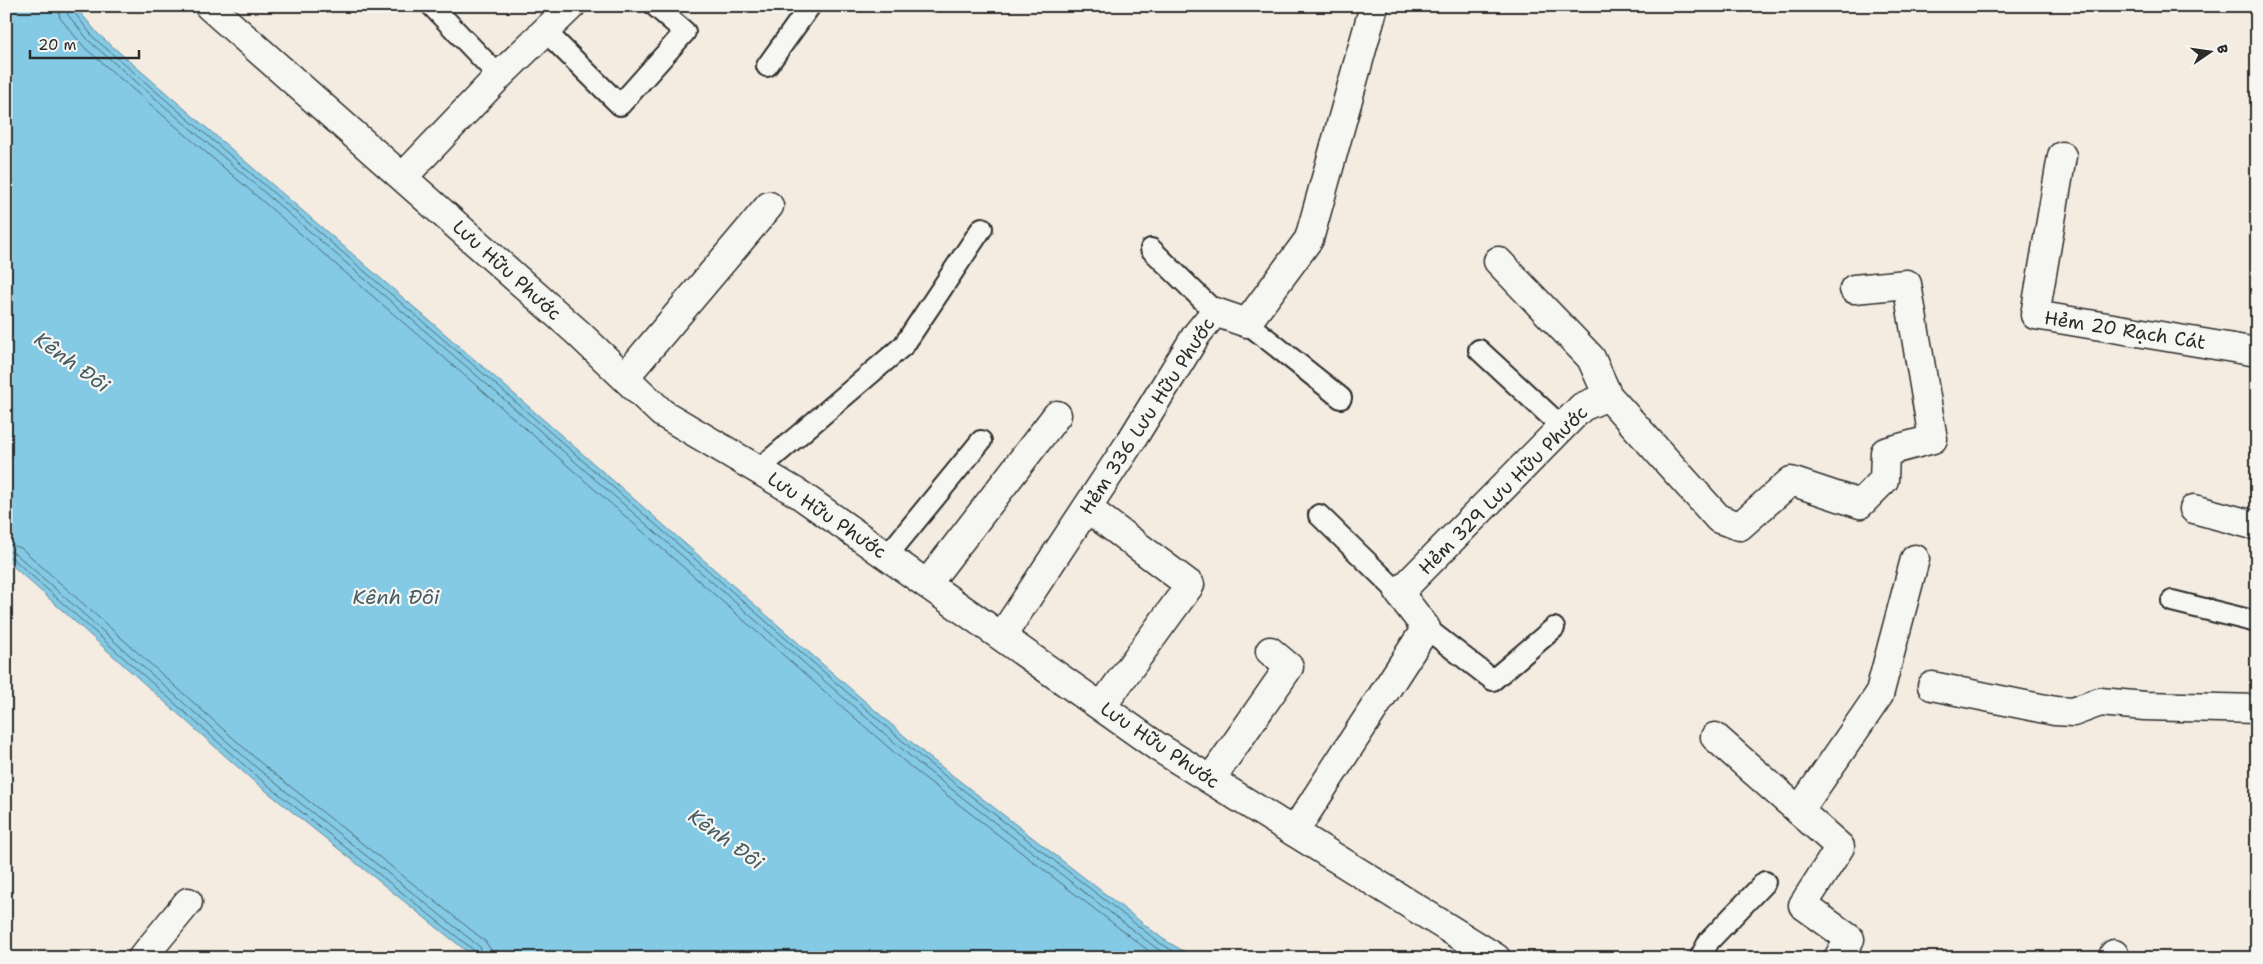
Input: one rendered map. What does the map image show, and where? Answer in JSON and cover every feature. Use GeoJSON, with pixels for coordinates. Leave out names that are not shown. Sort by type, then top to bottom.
{"type":"FeatureCollection","features":[{"type":"Feature","properties":{"kind":"street","name":"Lưu Hữu Phước"},"geometry":{"type":"LineString","coordinates":[[208,6],[403,177],[662,413],[799,494],[1158,747],[1496,958]]}},
{"type":"Feature","properties":{"kind":"street"},"geometry":{"type":"LineString","coordinates":[[403,177],[499,76],[571,6]]}},
{"type":"Feature","properties":{"kind":"street","name":"Hẻm 336 Lưu Hữu Phước"},"geometry":{"type":"LineString","coordinates":[[1002,636],[1131,441],[1197,334],[1216,312],[1247,323],[1309,238],[1374,6]]}},
{"type":"Feature","properties":{"kind":"street","name":"Hẻm 20 Rạch Cát"},"geometry":{"type":"LineString","coordinates":[[2062,156],[2035,315],[2257,352]]}},
{"type":"Feature","properties":{"kind":"street"},"geometry":{"type":"LineString","coordinates":[[625,378],[769,206]]}},
{"type":"Feature","properties":{"kind":"street"},"geometry":{"type":"LineString","coordinates":[[1498,261],[1591,358],[1608,396]]}},
{"type":"Feature","properties":{"kind":"street","name":"Hẻm 329 Lưu Hữu Phước"},"geometry":{"type":"LineString","coordinates":[[1399,593],[1582,407],[1608,396],[1718,519],[1740,526],[1791,481],[1860,504],[1884,480],[1885,452],[1933,439],[1907,284],[1854,289]]}},
{"type":"Feature","properties":{"kind":"street"},"geometry":{"type":"LineString","coordinates":[[928,584],[1057,415]]}},
{"type":"Feature","properties":{"kind":"street"},"geometry":{"type":"LineString","coordinates":[[1087,508],[1190,585],[1102,706]]}},
{"type":"Feature","properties":{"kind":"street"},"geometry":{"type":"LineString","coordinates":[[2194,509],[2257,526]]}},
{"type":"Feature","properties":{"kind":"street"},"geometry":{"type":"LineString","coordinates":[[1799,811],[1879,695],[1916,559]]}},
{"type":"Feature","properties":{"kind":"street"},"geometry":{"type":"LineString","coordinates":[[1294,832],[1426,628],[1399,593]]}},
{"type":"Feature","properties":{"kind":"street"},"geometry":{"type":"LineString","coordinates":[[1211,779],[1289,666],[1270,651]]}},
{"type":"Feature","properties":{"kind":"street"},"geometry":{"type":"LineString","coordinates":[[1932,686],[2055,711],[2073,712],[2100,702],[2145,706],[2257,709]]}},
{"type":"Feature","properties":{"kind":"street"},"geometry":{"type":"LineString","coordinates":[[1715,737],[1840,847],[1803,905],[1850,939],[1838,958]]}},
{"type":"Feature","properties":{"kind":"street"},"geometry":{"type":"LineString","coordinates":[[142,958],[188,902]]}},
{"type":"Feature","properties":{"kind":"lane"},"geometry":{"type":"LineString","coordinates":[[432,6],[499,76]]}},
{"type":"Feature","properties":{"kind":"lane"},"geometry":{"type":"LineString","coordinates":[[545,31],[620,105],[685,32],[655,6]]}},
{"type":"Feature","properties":{"kind":"lane"},"geometry":{"type":"LineString","coordinates":[[767,66],[810,6]]}},
{"type":"Feature","properties":{"kind":"lane"},"geometry":{"type":"LineString","coordinates":[[758,470],[904,345],[982,228]]}},
{"type":"Feature","properties":{"kind":"lane"},"geometry":{"type":"LineString","coordinates":[[1150,250],[1216,312]]}},
{"type":"Feature","properties":{"kind":"lane"},"geometry":{"type":"LineString","coordinates":[[1247,323],[1341,398]]}},
{"type":"Feature","properties":{"kind":"lane"},"geometry":{"type":"LineString","coordinates":[[1479,350],[1562,427]]}},
{"type":"Feature","properties":{"kind":"lane"},"geometry":{"type":"LineString","coordinates":[[887,556],[981,441]]}},
{"type":"Feature","properties":{"kind":"lane"},"geometry":{"type":"LineString","coordinates":[[1319,515],[1399,593]]}},
{"type":"Feature","properties":{"kind":"lane"},"geometry":{"type":"LineString","coordinates":[[2172,601],[2257,622]]}},
{"type":"Feature","properties":{"kind":"lane"},"geometry":{"type":"LineString","coordinates":[[1426,628],[1493,680],[1554,628]]}},
{"type":"Feature","properties":{"kind":"lane"},"geometry":{"type":"LineString","coordinates":[[1700,958],[1710,941],[1766,882]]}},
{"type":"Feature","properties":{"kind":"water","name":"Kênh Đôi"},"geometry":{"type":"Polygon","coordinates":[[[6,6],[75,6],[98,34],[497,379],[925,754],[1163,939],[1195,958],[475,958],[250,778],[6,560],[6,6]]]}}]}
